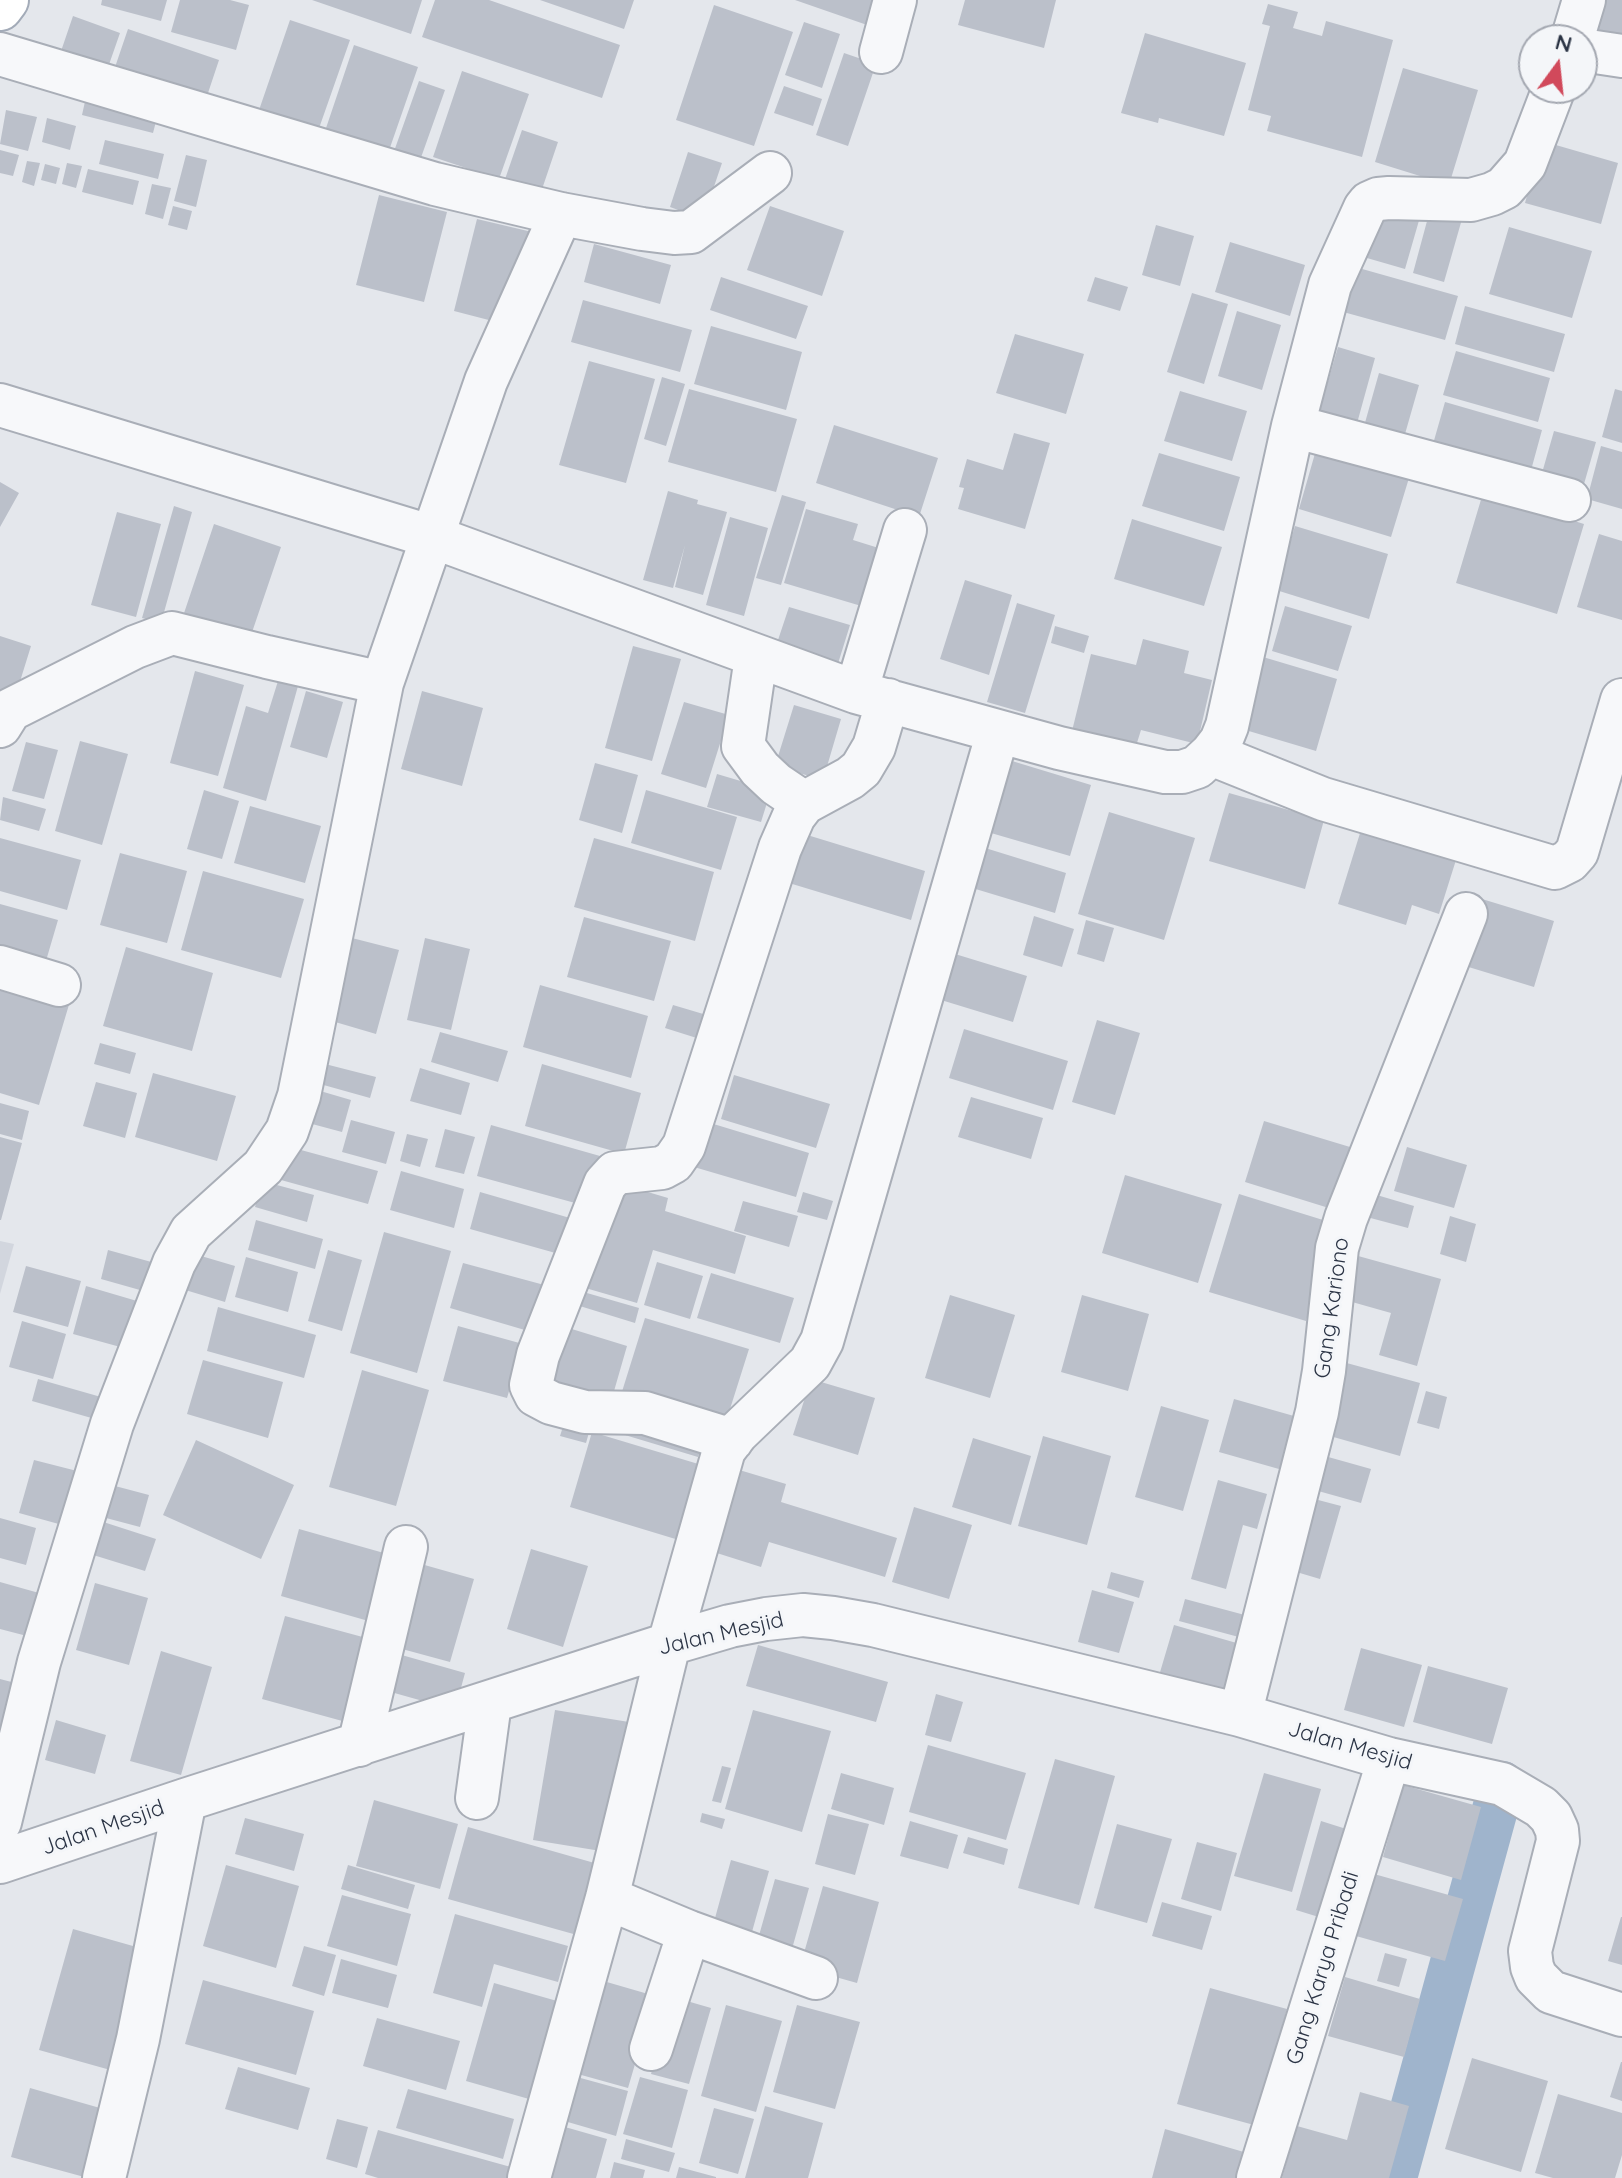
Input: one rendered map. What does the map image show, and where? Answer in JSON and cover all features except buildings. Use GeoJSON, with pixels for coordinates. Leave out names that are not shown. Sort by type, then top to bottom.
{"type":"FeatureCollection","features":[{"type":"Feature","properties":{"kind":"main road"},"geometry":{"type":"LineString","coordinates":[[0,8],[6,0]]}},
{"type":"Feature","properties":{"kind":"street"},"geometry":{"type":"LineString","coordinates":[[881,52],[895,0]]}},
{"type":"Feature","properties":{"kind":"street"},"geometry":{"type":"LineString","coordinates":[[1577,24],[1584,0]]}},
{"type":"Feature","properties":{"kind":"street"},"geometry":{"type":"LineString","coordinates":[[1598,52],[1622,56]]}},
{"type":"Feature","properties":{"kind":"street"},"geometry":{"type":"LineString","coordinates":[[0,54],[435,184],[561,214],[642,229],[674,233],[698,229],[770,173]]}},
{"type":"Feature","properties":{"kind":"street"},"geometry":{"type":"LineString","coordinates":[[0,405],[433,537],[756,657],[872,696],[1059,748],[1165,772],[1182,772],[1197,767],[1211,754],[1227,726],[1293,426],[1330,285],[1365,208],[1378,199],[1389,198],[1471,200],[1504,188],[1525,164],[1548,104]]}},
{"type":"Feature","properties":{"kind":"street"},"geometry":{"type":"LineString","coordinates":[[0,1822],[39,1662],[112,1424],[174,1263],[191,1232],[263,1167],[287,1131],[299,1096],[382,683],[486,381],[561,214]]}},
{"type":"Feature","properties":{"kind":"street"},"geometry":{"type":"LineString","coordinates":[[1293,426],[1569,500]]}},
{"type":"Feature","properties":{"kind":"street"},"geometry":{"type":"LineString","coordinates":[[732,1440],[645,1413],[585,1412],[551,1403],[536,1395],[531,1385],[538,1355],[605,1184],[615,1173],[662,1168],[673,1162],[684,1146],[780,848],[794,816],[804,803],[861,769],[874,747],[872,696],[905,530]]}},
{"type":"Feature","properties":{"kind":"street"},"geometry":{"type":"LineString","coordinates":[[0,726],[10,710],[135,647],[172,633],[382,683]]}},
{"type":"Feature","properties":{"kind":"street"},"geometry":{"type":"LineString","coordinates":[[756,657],[743,746],[776,784],[804,803]]}},
{"type":"Feature","properties":{"kind":"street"},"geometry":{"type":"LineString","coordinates":[[1211,754],[1323,799],[1555,868],[1569,861],[1577,852],[1622,700]]}},
{"type":"Feature","properties":{"kind":"street"},"geometry":{"type":"LineString","coordinates":[[529,2178],[607,1898],[669,1644],[724,1450],[737,1433],[810,1363],[822,1341],[998,732]]}},
{"type":"Feature","properties":{"kind":"street","name":"Gang Kariono"},"geometry":{"type":"LineString","coordinates":[[1240,1715],[1317,1412],[1337,1248],[1346,1218],[1466,914]]}},
{"type":"Feature","properties":{"kind":"street"},"geometry":{"type":"LineString","coordinates":[[0,967],[59,985]]}},
{"type":"Feature","properties":{"kind":"street"},"geometry":{"type":"LineString","coordinates":[[359,1745],[406,1547]]}},
{"type":"Feature","properties":{"kind":"street","name":"Jalan Mesjid"},"geometry":{"type":"LineString","coordinates":[[0,1862],[669,1644],[730,1626],[803,1615],[873,1625],[1240,1715],[1389,1759],[1502,1784],[1541,1807],[1551,1817],[1557,1830],[1558,1841],[1530,1951],[1536,1977],[1551,1992],[1622,2015]]}},
{"type":"Feature","properties":{"kind":"street"},"geometry":{"type":"LineString","coordinates":[[477,1798],[490,1703]]}},
{"type":"Feature","properties":{"kind":"street","name":"Gang Karya Pribadi"},"geometry":{"type":"LineString","coordinates":[[1258,2178],[1389,1759]]}},
{"type":"Feature","properties":{"kind":"street"},"geometry":{"type":"LineString","coordinates":[[104,2178],[138,2039],[185,1800]]}},
{"type":"Feature","properties":{"kind":"street"},"geometry":{"type":"LineString","coordinates":[[607,1898],[689,1932],[816,1978]]}},
{"type":"Feature","properties":{"kind":"street"},"geometry":{"type":"LineString","coordinates":[[651,2049],[689,1932]]}},
{"type":"Feature","properties":{"kind":"shaded area"},"geometry":{"type":"Polygon","coordinates":[[[0,1241],[14,1244],[0,1294],[0,1241]]]}},
{"type":"Feature","properties":{"kind":"waterway"},"geometry":{"type":"LineString","coordinates":[[1394,2178],[1502,1784]]}}]}
